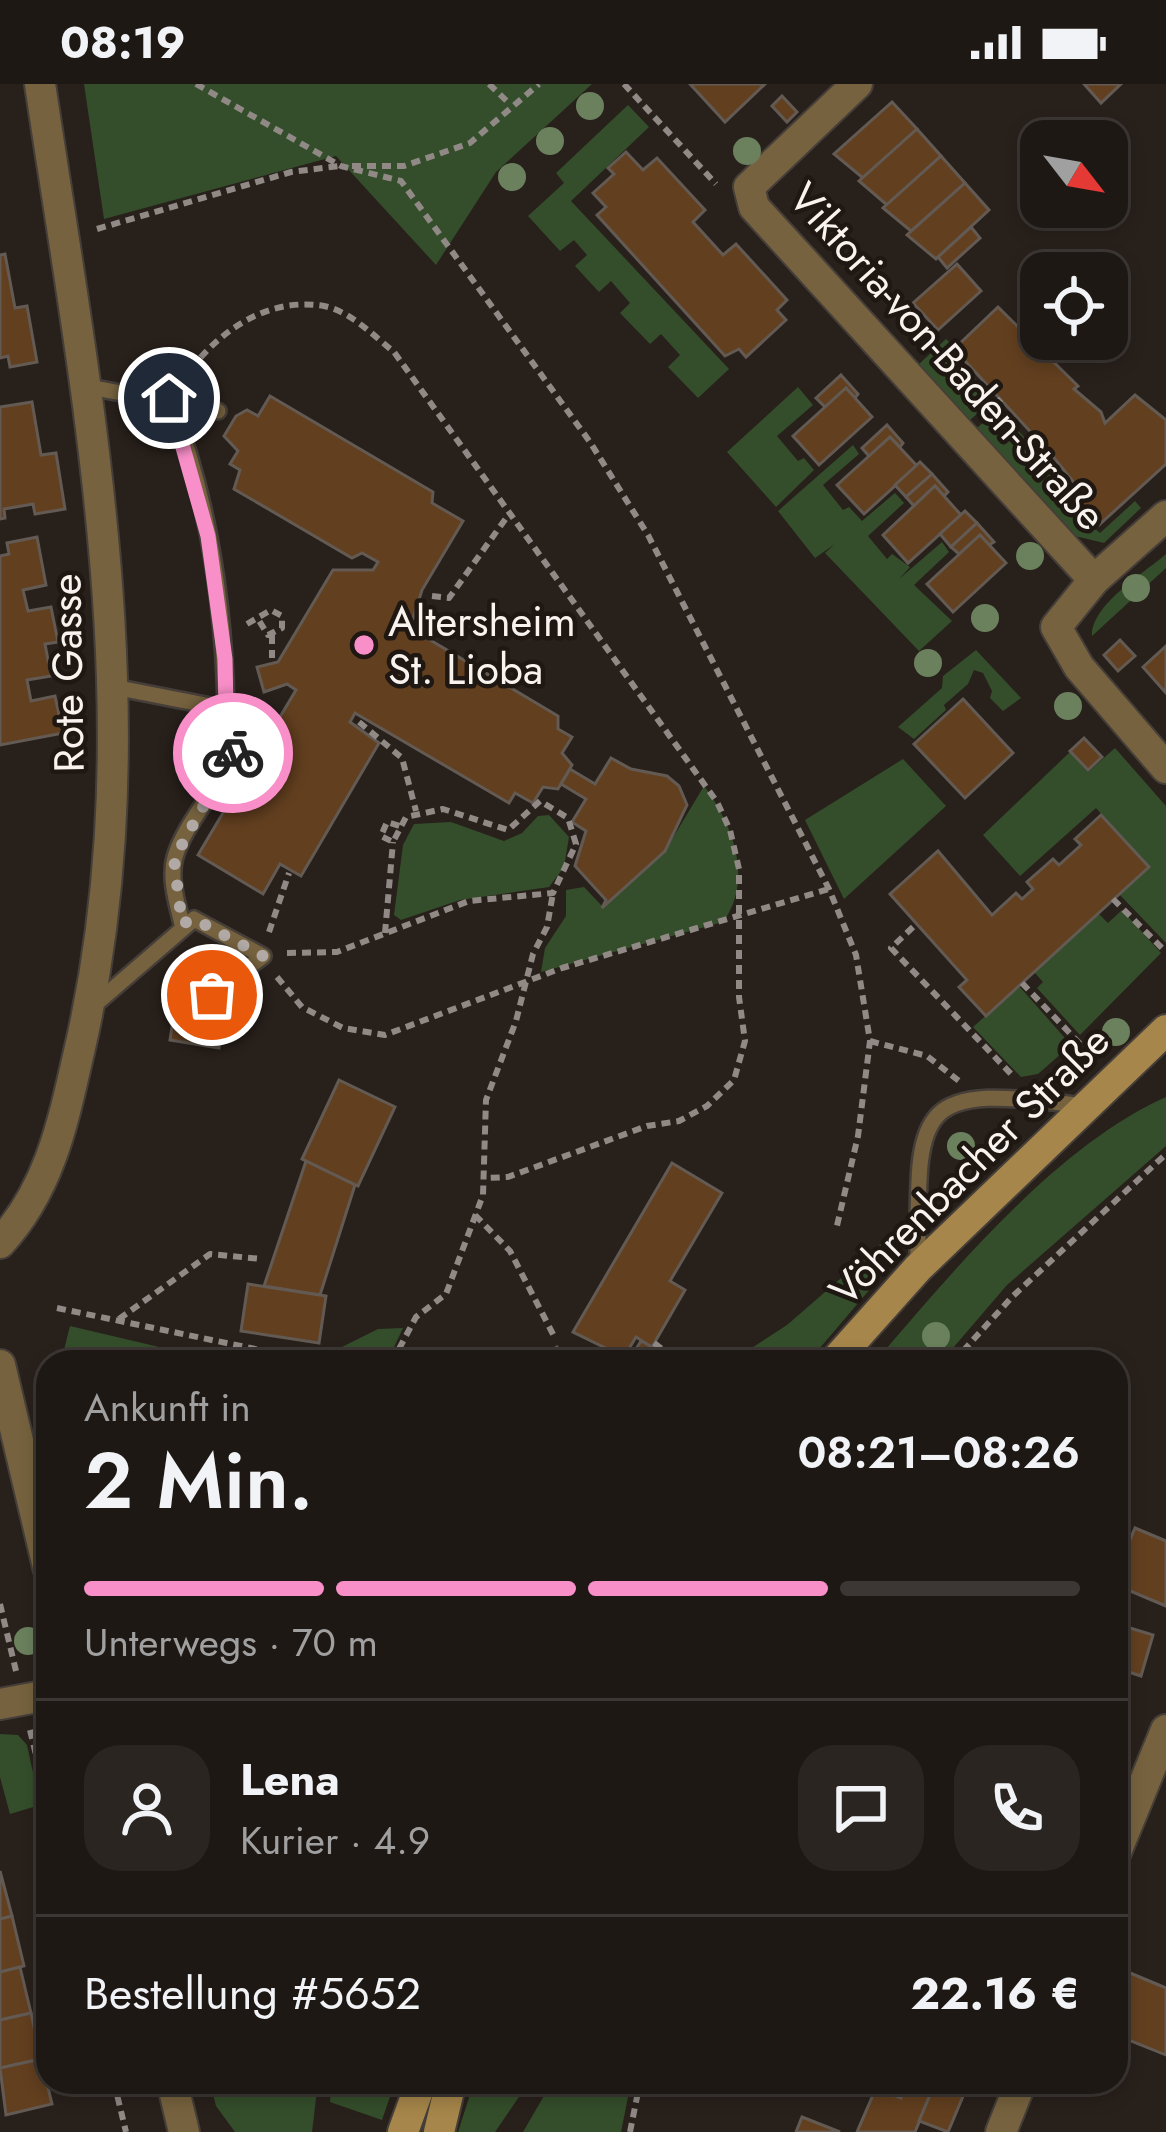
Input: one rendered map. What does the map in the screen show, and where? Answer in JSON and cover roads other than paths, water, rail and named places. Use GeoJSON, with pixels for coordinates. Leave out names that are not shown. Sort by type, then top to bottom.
{"type":"FeatureCollection","features":[{"type":"Feature","properties":{"kind":"street","name":"Rote Gasse"},"geometry":{"type":"LineString","coordinates":[[0,1243],[36,1198],[60,1135],[89,1009],[109,854],[114,686],[89,387],[40,84]]}},
{"type":"Feature","properties":{"kind":"street","name":"Viktoria-von-Baden-Straße"},"geometry":{"type":"LineString","coordinates":[[856,84],[749,187],[754,207],[1094,580]]}},
{"type":"Feature","properties":{"kind":"street"},"geometry":{"type":"LineString","coordinates":[[1166,516],[1094,580],[1056,627],[1079,667],[1166,768]]}},
{"type":"Feature","properties":{"kind":"street","name":"Vöhrenbacher Straße"},"geometry":{"type":"LineString","coordinates":[[846,1350],[918,1268],[1166,1030]]}},
{"type":"Feature","properties":{"kind":"street"},"geometry":{"type":"LineString","coordinates":[[0,1365],[36,1516]]}},
{"type":"Feature","properties":{"kind":"street"},"geometry":{"type":"LineString","coordinates":[[0,1704],[36,1697]]}},
{"type":"Feature","properties":{"kind":"street"},"geometry":{"type":"LineString","coordinates":[[1128,1823],[1166,1730]]}},
{"type":"Feature","properties":{"kind":"street"},"geometry":{"type":"LineString","coordinates":[[175,2094],[184,2132]]}},
{"type":"Feature","properties":{"kind":"street"},"geometry":{"type":"LineString","coordinates":[[403,2132],[417,2094]]}},
{"type":"Feature","properties":{"kind":"street"},"geometry":{"type":"LineString","coordinates":[[440,2132],[449,2094]]}},
{"type":"Feature","properties":{"kind":"street"},"geometry":{"type":"LineString","coordinates":[[1001,2132],[1017,2094]]}},
{"type":"Feature","properties":{"kind":"lane"},"geometry":{"type":"LineString","coordinates":[[89,387],[169,398],[218,411]]}},
{"type":"Feature","properties":{"kind":"lane"},"geometry":{"type":"LineString","coordinates":[[169,398],[208,536],[225,659],[226,709],[235,728],[232,754],[174,859],[182,924]]}},
{"type":"Feature","properties":{"kind":"lane"},"geometry":{"type":"LineString","coordinates":[[114,686],[226,709]]}},
{"type":"Feature","properties":{"kind":"lane"},"geometry":{"type":"LineString","coordinates":[[89,1009],[182,924],[194,919],[263,956],[212,995]]}},
{"type":"Feature","properties":{"kind":"lane"},"geometry":{"type":"LineString","coordinates":[[918,1268],[920,1146],[928,1123],[945,1107],[972,1098],[1086,1107]]}},
{"type":"Feature","properties":{"kind":"place","name":"Altersheim St. Lioba"},"geometry":{"type":"Point","coordinates":[364,645]}}]}
